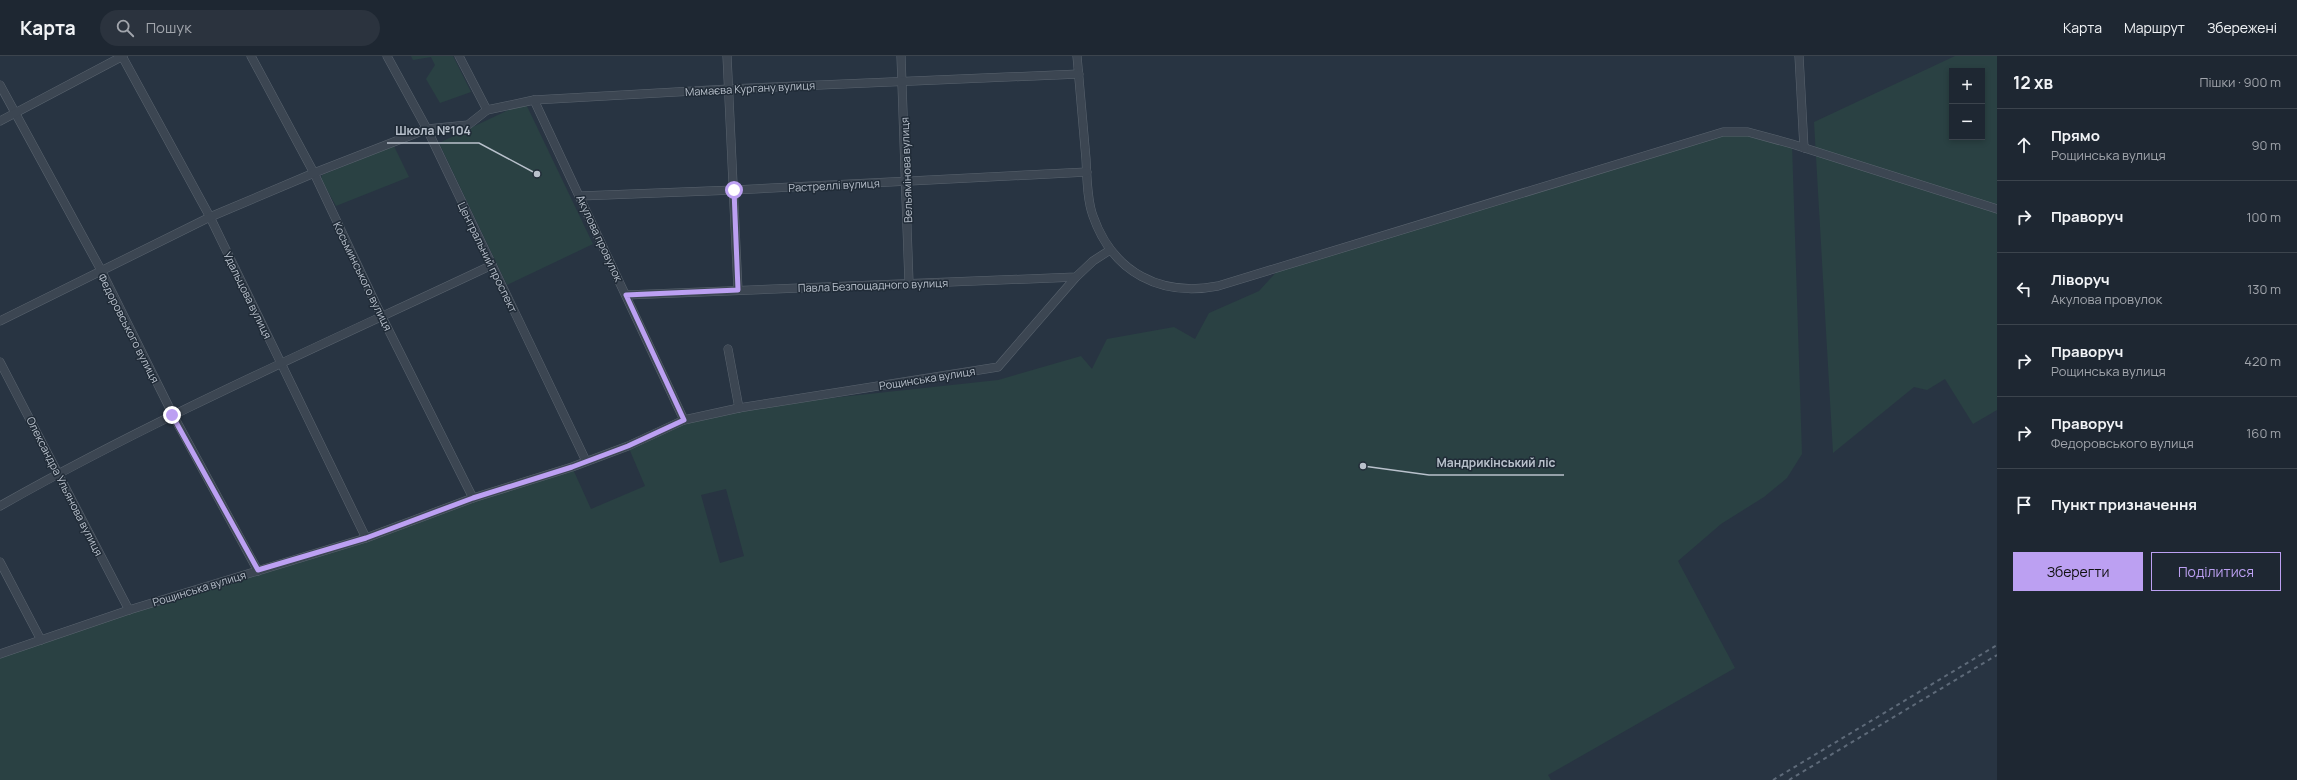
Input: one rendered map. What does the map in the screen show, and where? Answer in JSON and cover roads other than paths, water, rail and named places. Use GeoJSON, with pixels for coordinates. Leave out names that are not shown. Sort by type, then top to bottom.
{"type":"FeatureCollection","features":[{"type":"Feature","properties":{"kind":"street"},"geometry":{"type":"LineString","coordinates":[[0,121],[123,56]]}},
{"type":"Feature","properties":{"kind":"street","name":"Удальцова вулиця"},"geometry":{"type":"LineString","coordinates":[[123,56],[210,217],[366,538]]}},
{"type":"Feature","properties":{"kind":"street","name":"Косьминського вулиця"},"geometry":{"type":"LineString","coordinates":[[251,56],[314,173],[382,317],[473,498]]}},
{"type":"Feature","properties":{"kind":"street","name":"Центральний проспект"},"geometry":{"type":"LineString","coordinates":[[387,56],[427,129],[586,461]]}},
{"type":"Feature","properties":{"kind":"street"},"geometry":{"type":"LineString","coordinates":[[459,56],[487,110]]}},
{"type":"Feature","properties":{"kind":"street"},"geometry":{"type":"LineString","coordinates":[[728,56],[738,290]]}},
{"type":"Feature","properties":{"kind":"street","name":"Вельямінова вулиця"},"geometry":{"type":"LineString","coordinates":[[901,56],[907,181],[909,283]]}},
{"type":"Feature","properties":{"kind":"street"},"geometry":{"type":"LineString","coordinates":[[1077,56],[1087,172],[1093,215],[1110,250],[1133,272],[1163,286],[1184,290],[1201,290],[1218,286],[1723,132],[1748,132],[1804,148],[1997,209]]}},
{"type":"Feature","properties":{"kind":"street"},"geometry":{"type":"LineString","coordinates":[[1800,56],[1804,148]]}},
{"type":"Feature","properties":{"kind":"street","name":"Мамаєва Кургану вулиця"},"geometry":{"type":"LineString","coordinates":[[0,321],[100,270],[210,217],[314,173],[427,129],[468,125],[487,110],[534,100],[729,89],[1079,74]]}},
{"type":"Feature","properties":{"kind":"street","name":"Федоровського вулиця"},"geometry":{"type":"LineString","coordinates":[[0,85],[100,270],[172,415],[258,570]]}},
{"type":"Feature","properties":{"kind":"street","name":"Акулова провулок"},"geometry":{"type":"LineString","coordinates":[[534,100],[684,420]]}},
{"type":"Feature","properties":{"kind":"street","name":"Растреллі вулиця"},"geometry":{"type":"LineString","coordinates":[[580,196],[734,190],[1087,172]]}},
{"type":"Feature","properties":{"kind":"street"},"geometry":{"type":"LineString","coordinates":[[1076,277],[1093,261],[1110,250]]}},
{"type":"Feature","properties":{"kind":"street"},"geometry":{"type":"LineString","coordinates":[[0,506],[58,473],[172,415],[492,265]]}},
{"type":"Feature","properties":{"kind":"street","name":"Павла Безпощадного вулиця"},"geometry":{"type":"LineString","coordinates":[[626,295],[1076,277]]}},
{"type":"Feature","properties":{"kind":"street","name":"Рощинська вулиця"},"geometry":{"type":"LineString","coordinates":[[0,654],[129,610],[366,538],[473,498],[628,446],[684,420],[739,408],[998,367],[1076,277]]}},
{"type":"Feature","properties":{"kind":"street"},"geometry":{"type":"LineString","coordinates":[[728,349],[739,408]]}},
{"type":"Feature","properties":{"kind":"street","name":"Олександра Ульянова вулиця"},"geometry":{"type":"LineString","coordinates":[[0,362],[129,610]]}},
{"type":"Feature","properties":{"kind":"street"},"geometry":{"type":"LineString","coordinates":[[0,562],[41,640]]}},
{"type":"Feature","properties":{"kind":"railway"},"geometry":{"type":"LineString","coordinates":[[1773,780],[1997,645]]}},
{"type":"Feature","properties":{"kind":"railway"},"geometry":{"type":"LineString","coordinates":[[1789,780],[1997,655]]}},
{"type":"Feature","properties":{"kind":"place","name":"Школа №104"},"geometry":{"type":"Point","coordinates":[537,174]}},
{"type":"Feature","properties":{"kind":"place","name":"Мандрикінський ліс"},"geometry":{"type":"Point","coordinates":[1363,466]}}]}
